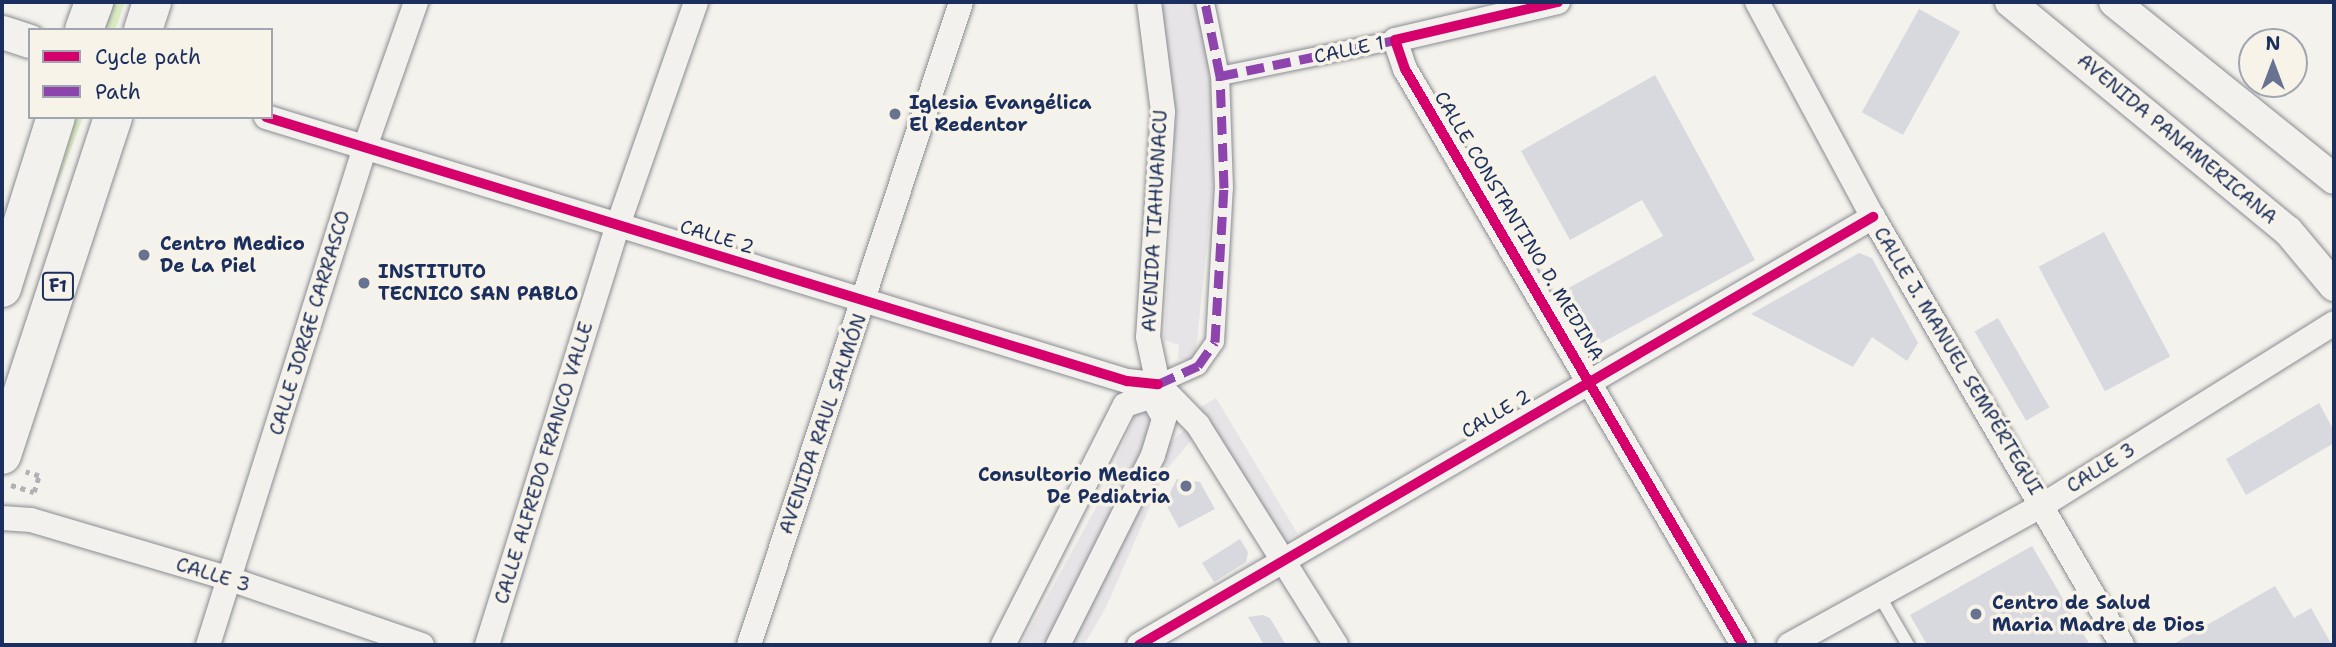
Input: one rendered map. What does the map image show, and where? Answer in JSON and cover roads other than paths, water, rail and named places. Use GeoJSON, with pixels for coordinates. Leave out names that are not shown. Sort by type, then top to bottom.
{"type":"FeatureCollection","features":[{"type":"Feature","properties":{"kind":"highway"},"geometry":{"type":"LineString","coordinates":[[85,28],[94,2]]}},
{"type":"Feature","properties":{"kind":"highway"},"geometry":{"type":"LineString","coordinates":[[143,28],[152,2]]}},
{"type":"Feature","properties":{"kind":"highway"},"geometry":{"type":"LineString","coordinates":[[2,288],[55,119]]}},
{"type":"Feature","properties":{"kind":"highway","name":"F1"},"geometry":{"type":"LineString","coordinates":[[2,455],[112,119]]}},
{"type":"Feature","properties":{"kind":"main road"},"geometry":{"type":"LineString","coordinates":[[2,32],[28,40]]}},
{"type":"Feature","properties":{"kind":"street","name":"CALLE JORGE CARRASCO"},"geometry":{"type":"LineString","coordinates":[[208,645],[365,148],[416,2]]}},
{"type":"Feature","properties":{"kind":"street","name":"CALLE ALFREDO FRANCO VALLE"},"geometry":{"type":"LineString","coordinates":[[487,645],[618,225],[696,2]]}},
{"type":"Feature","properties":{"kind":"street","name":"AVENIDA RAUL SALMÓN"},"geometry":{"type":"LineString","coordinates":[[748,645],[865,300],[961,2]]}},
{"type":"Feature","properties":{"kind":"street","name":"AVENIDA TIAHUANACU"},"geometry":{"type":"LineString","coordinates":[[1058,645],[1153,455],[1164,418],[1155,390],[1149,337],[1163,112],[1149,2]]}},
{"type":"Feature","properties":{"kind":"street"},"geometry":{"type":"LineString","coordinates":[[1003,645],[1125,405],[1198,366],[1215,342],[1224,188],[1220,76],[1205,2]]}},
{"type":"Feature","properties":{"kind":"street","name":"CALLE 1"},"geometry":{"type":"LineString","coordinates":[[1220,76],[1395,40],[1558,2]]}},
{"type":"Feature","properties":{"kind":"street","name":"CALLE J. MANUEL SEMPÉRTEGUI"},"geometry":{"type":"LineString","coordinates":[[1757,2],[1873,217],[2043,505],[2122,645]]}},
{"type":"Feature","properties":{"kind":"street","name":"AVENIDA PANAMERICANA"},"geometry":{"type":"LineString","coordinates":[[2010,2],[2288,231],[2334,286]]}},
{"type":"Feature","properties":{"kind":"street"},"geometry":{"type":"LineString","coordinates":[[2114,2],[2334,179]]}},
{"type":"Feature","properties":{"kind":"street","name":"CALLE CONSTANTINO D. MEDINA"},"geometry":{"type":"LineString","coordinates":[[1395,40],[1405,69],[1590,379],[1743,645]]}},
{"type":"Feature","properties":{"kind":"street","name":"CALLE 2"},"geometry":{"type":"LineString","coordinates":[[272,119],[1155,390]]}},
{"type":"Feature","properties":{"kind":"street","name":"CALLE 2"},"geometry":{"type":"LineString","coordinates":[[1139,645],[1590,379],[1873,217]]}},
{"type":"Feature","properties":{"kind":"street","name":"CALLE 3"},"geometry":{"type":"LineString","coordinates":[[1790,645],[2043,505],[2334,323]]}},
{"type":"Feature","properties":{"kind":"street"},"geometry":{"type":"LineString","coordinates":[[1155,390],[1198,425],[1287,559],[1336,645]]}},
{"type":"Feature","properties":{"kind":"street","name":"CALLE 3"},"geometry":{"type":"LineString","coordinates":[[2,518],[31,520],[230,579],[422,645]]}},
{"type":"Feature","properties":{"kind":"lane"},"geometry":{"type":"LineString","coordinates":[[1879,595],[1908,645]]}},
{"type":"Feature","properties":{"kind":"place","name":"Iglesia Evangélica El Redentor"},"geometry":{"type":"Point","coordinates":[895,114]}},
{"type":"Feature","properties":{"kind":"place","name":"Centro Medico De La Piel"},"geometry":{"type":"Point","coordinates":[144,255]}},
{"type":"Feature","properties":{"kind":"place","name":"INSTITUTO TECNICO SAN PABLO"},"geometry":{"type":"Point","coordinates":[364,283]}},
{"type":"Feature","properties":{"kind":"place","name":"Consultorio Medico De Pediatria"},"geometry":{"type":"Point","coordinates":[1186,486]}},
{"type":"Feature","properties":{"kind":"place","name":"Centro de Salud Maria Madre de Dios"},"geometry":{"type":"Point","coordinates":[1976,614]}}]}
